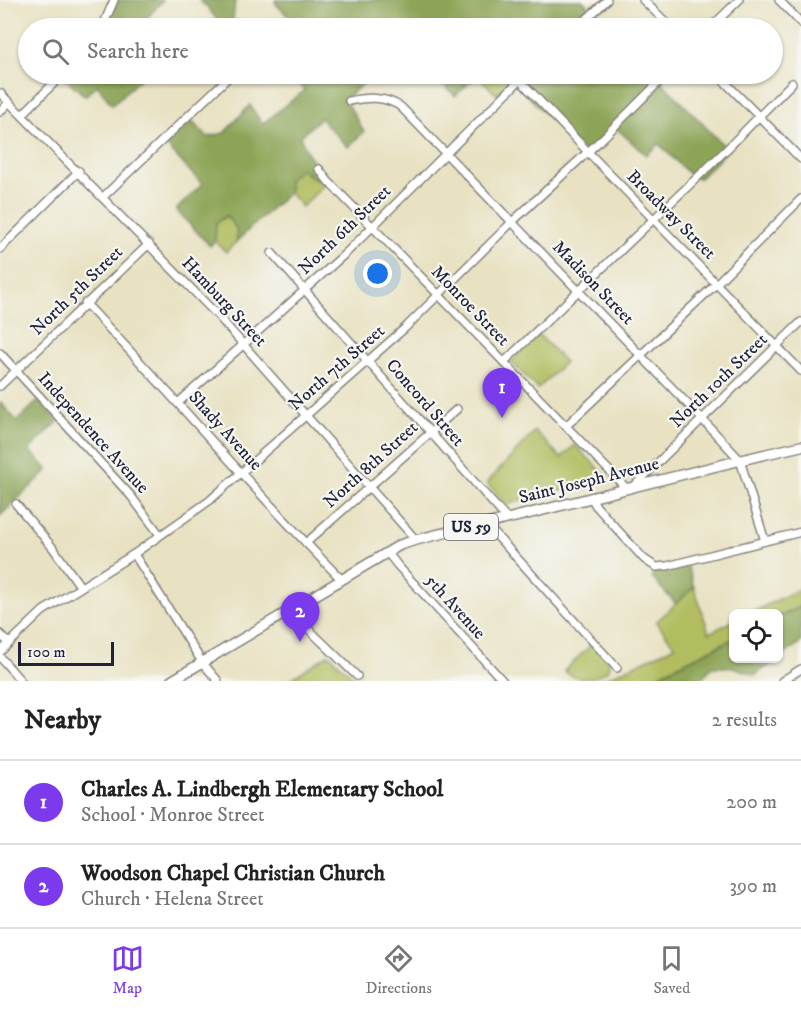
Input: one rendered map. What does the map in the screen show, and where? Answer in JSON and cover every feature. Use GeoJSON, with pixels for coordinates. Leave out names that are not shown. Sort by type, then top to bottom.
{"type":"FeatureCollection","features":[{"type":"Feature","properties":{"kind":"main road","name":"Saint Joseph Avenue"},"geometry":{"type":"LineString","coordinates":[[171,681],[387,552],[416,540],[801,446]]}},
{"type":"Feature","properties":{"kind":"street"},"geometry":{"type":"LineString","coordinates":[[106,18],[114,0]]}},
{"type":"Feature","properties":{"kind":"street"},"geometry":{"type":"LineString","coordinates":[[588,18],[607,0]]}},
{"type":"Feature","properties":{"kind":"street"},"geometry":{"type":"LineString","coordinates":[[643,0],[662,18]]}},
{"type":"Feature","properties":{"kind":"street"},"geometry":{"type":"LineString","coordinates":[[720,18],[739,0]]}},
{"type":"Feature","properties":{"kind":"street"},"geometry":{"type":"LineString","coordinates":[[779,0],[801,23]]}},
{"type":"Feature","properties":{"kind":"street"},"geometry":{"type":"LineString","coordinates":[[504,362],[654,219],[792,82]]}},
{"type":"Feature","properties":{"kind":"street"},"geometry":{"type":"LineString","coordinates":[[22,115],[53,84]]}},
{"type":"Feature","properties":{"kind":"street"},"geometry":{"type":"LineString","coordinates":[[104,197],[222,84]]}},
{"type":"Feature","properties":{"kind":"street","name":"North 6th Street"},"geometry":{"type":"LineString","coordinates":[[179,402],[304,291],[447,154],[514,84]]}},
{"type":"Feature","properties":{"kind":"street","name":"Broadway Street"},"geometry":{"type":"LineString","coordinates":[[524,84],[801,371]]}},
{"type":"Feature","properties":{"kind":"street","name":"North 7th Street"},"geometry":{"type":"LineString","coordinates":[[0,652],[43,611],[134,554],[209,501],[368,361],[657,84]]}},
{"type":"Feature","properties":{"kind":"street"},"geometry":{"type":"LineString","coordinates":[[727,84],[801,159]]}},
{"type":"Feature","properties":{"kind":"street","name":"Hamburg Street"},"geometry":{"type":"LineString","coordinates":[[0,93],[79,171],[243,345],[416,540]]}},
{"type":"Feature","properties":{"kind":"street","name":"Madison Street"},"geometry":{"type":"LineString","coordinates":[[349,101],[379,98],[392,100],[401,106],[641,354],[740,460],[765,541]]}},
{"type":"Feature","properties":{"kind":"street"},"geometry":{"type":"LineString","coordinates":[[0,112],[9,102]]}},
{"type":"Feature","properties":{"kind":"street","name":"Monroe Street"},"geometry":{"type":"LineString","coordinates":[[319,169],[328,181],[566,426],[630,487]]}},
{"type":"Feature","properties":{"kind":"street"},"geometry":{"type":"LineString","coordinates":[[0,249],[79,171]]}},
{"type":"Feature","properties":{"kind":"street"},"geometry":{"type":"LineString","coordinates":[[566,426],[717,283],[801,199]]}},
{"type":"Feature","properties":{"kind":"street","name":"North 5th Street"},"geometry":{"type":"LineString","coordinates":[[0,386],[149,244]]}},
{"type":"Feature","properties":{"kind":"street","name":"Concord Street"},"geometry":{"type":"LineString","coordinates":[[272,253],[507,519]]}},
{"type":"Feature","properties":{"kind":"street","name":"Shady Avenue"},"geometry":{"type":"LineString","coordinates":[[85,303],[341,579]]}},
{"type":"Feature","properties":{"kind":"street","name":"North 10th Street"},"geometry":{"type":"LineString","coordinates":[[630,487],[801,322]]}},
{"type":"Feature","properties":{"kind":"street","name":"Independence Avenue"},"geometry":{"type":"LineString","coordinates":[[0,353],[131,496],[160,535]]}},
{"type":"Feature","properties":{"kind":"street","name":"North 8th Street"},"geometry":{"type":"LineString","coordinates":[[306,543],[457,409]]}},
{"type":"Feature","properties":{"kind":"street"},"geometry":{"type":"LineString","coordinates":[[591,497],[596,506],[644,559],[659,567],[801,532]]}},
{"type":"Feature","properties":{"kind":"street"},"geometry":{"type":"LineString","coordinates":[[16,504],[53,548],[80,586]]}},
{"type":"Feature","properties":{"kind":"street"},"geometry":{"type":"LineString","coordinates":[[486,524],[617,668]]}},
{"type":"Feature","properties":{"kind":"street","name":"5th Avenue"},"geometry":{"type":"LineString","coordinates":[[387,552],[503,681]]}},
{"type":"Feature","properties":{"kind":"street"},"geometry":{"type":"LineString","coordinates":[[134,554],[202,662],[218,681]]}},
{"type":"Feature","properties":{"kind":"street"},"geometry":{"type":"LineString","coordinates":[[290,610],[357,676]]}},
{"type":"Feature","properties":{"kind":"street"},"geometry":{"type":"LineString","coordinates":[[0,634],[9,644]]}},
{"type":"Feature","properties":{"kind":"street"},"geometry":{"type":"LineString","coordinates":[[0,657],[21,681]]}},
{"type":"Feature","properties":{"kind":"street"},"geometry":{"type":"LineString","coordinates":[[782,681],[801,669]]}},
{"type":"Feature","properties":{"kind":"green space"},"geometry":{"type":"Polygon","coordinates":[[[117,0],[163,0],[147,18],[108,18],[117,0]]]}},
{"type":"Feature","properties":{"kind":"green space"},"geometry":{"type":"Polygon","coordinates":[[[199,0],[235,0],[233,18],[216,18],[199,0]]]}},
{"type":"Feature","properties":{"kind":"green space"},"geometry":{"type":"Polygon","coordinates":[[[275,0],[582,0],[595,13],[589,18],[290,18],[275,0]]]}},
{"type":"Feature","properties":{"kind":"green space"},"geometry":{"type":"Polygon","coordinates":[[[71,84],[135,84],[112,105],[97,85],[85,96],[71,84]]]}},
{"type":"Feature","properties":{"kind":"green space"},"geometry":{"type":"Polygon","coordinates":[[[299,84],[363,84],[345,99],[364,132],[348,147],[320,118],[300,137],[310,157],[323,172],[315,179],[300,169],[289,179],[289,192],[237,241],[236,228],[226,216],[216,223],[215,241],[210,246],[176,210],[202,184],[164,143],[189,119],[208,137],[224,133],[250,105],[262,124],[305,90],[299,84]]]}},
{"type":"Feature","properties":{"kind":"green space"},"geometry":{"type":"Polygon","coordinates":[[[443,84],[465,84],[466,86],[455,96],[443,84]]]}},
{"type":"Feature","properties":{"kind":"green space"},"geometry":{"type":"Polygon","coordinates":[[[486,84],[508,84],[497,95],[486,84]]]}},
{"type":"Feature","properties":{"kind":"green space"},"geometry":{"type":"Polygon","coordinates":[[[516,84],[664,84],[728,150],[700,178],[692,177],[659,144],[646,155],[616,128],[587,156],[516,84]]]}},
{"type":"Feature","properties":{"kind":"green space"},"geometry":{"type":"Polygon","coordinates":[[[300,168],[325,184],[302,207],[289,192],[289,179],[300,168]]]}},
{"type":"Feature","properties":{"kind":"green space"},"geometry":{"type":"Polygon","coordinates":[[[226,216],[236,227],[237,241],[226,252],[215,241],[216,223],[226,216]]]}},
{"type":"Feature","properties":{"kind":"green space"},"geometry":{"type":"Polygon","coordinates":[[[538,334],[565,362],[538,389],[511,362],[538,334]]]}},
{"type":"Feature","properties":{"kind":"green space"},"geometry":{"type":"Polygon","coordinates":[[[39,400],[58,422],[29,450],[48,470],[0,516],[0,402],[17,421],[39,400]]]}},
{"type":"Feature","properties":{"kind":"green space"},"geometry":{"type":"Polygon","coordinates":[[[535,431],[561,458],[575,445],[608,478],[506,505],[487,483],[535,431]]]}},
{"type":"Feature","properties":{"kind":"green space"},"geometry":{"type":"Polygon","coordinates":[[[687,565],[694,587],[676,604],[652,578],[655,571],[687,565]]]}},
{"type":"Feature","properties":{"kind":"green space"},"geometry":{"type":"Polygon","coordinates":[[[694,587],[709,633],[729,623],[729,641],[646,681],[600,681],[675,646],[656,622],[694,587]]]}},
{"type":"Feature","properties":{"kind":"green space"},"geometry":{"type":"Polygon","coordinates":[[[801,588],[801,606],[783,615],[783,609],[759,609],[801,588]]]}},
{"type":"Feature","properties":{"kind":"green space"},"geometry":{"type":"Polygon","coordinates":[[[801,606],[801,642],[783,655],[783,615],[801,606]]]}},
{"type":"Feature","properties":{"kind":"green space"},"geometry":{"type":"Polygon","coordinates":[[[729,641],[729,663],[772,663],[756,675],[732,667],[712,667],[700,681],[646,681],[729,641]]]}},
{"type":"Feature","properties":{"kind":"green space"},"geometry":{"type":"Polygon","coordinates":[[[593,643],[609,662],[608,670],[591,678],[574,677],[564,671],[593,643]]]}},
{"type":"Feature","properties":{"kind":"green space"},"geometry":{"type":"Polygon","coordinates":[[[329,654],[357,681],[288,681],[329,654]]]}},
{"type":"Feature","properties":{"kind":"place","name":"Charles A. Lindbergh Elementary School"},"geometry":{"type":"Point","coordinates":[502,418]}},
{"type":"Feature","properties":{"kind":"place","name":"Woodson Chapel Christian Church"},"geometry":{"type":"Point","coordinates":[300,642]}}]}
